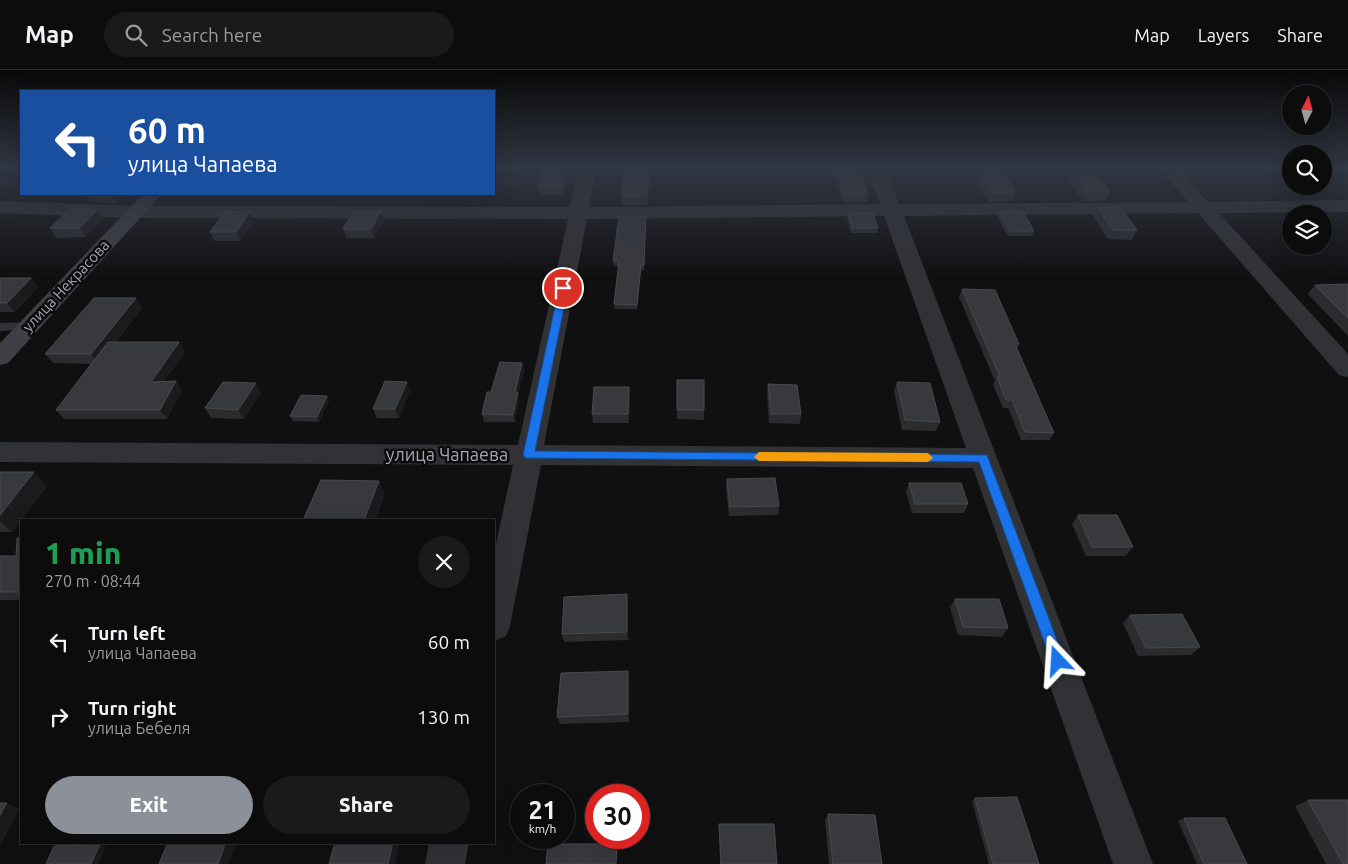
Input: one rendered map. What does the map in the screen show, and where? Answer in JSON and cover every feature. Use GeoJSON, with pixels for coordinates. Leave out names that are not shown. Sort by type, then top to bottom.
{"type":"FeatureCollection","features":[{"type":"Feature","properties":{"kind":"street","name":"улица Некрасова"},"geometry":{"type":"LineString","coordinates":[[0,357],[144,204]]}},
{"type":"Feature","properties":{"kind":"street"},"geometry":{"type":"LineString","coordinates":[[495,621],[580,204]]}},
{"type":"Feature","properties":{"kind":"street"},"geometry":{"type":"LineString","coordinates":[[890,204],[1133,864]]}},
{"type":"Feature","properties":{"kind":"street"},"geometry":{"type":"LineString","coordinates":[[1201,204],[1348,369]]}},
{"type":"Feature","properties":{"kind":"street"},"geometry":{"type":"LineString","coordinates":[[0,207],[136,212],[578,213],[1348,206]]}},
{"type":"Feature","properties":{"kind":"street","name":"улица Чапаева"},"geometry":{"type":"LineString","coordinates":[[0,452],[983,458]]}},
{"type":"Feature","properties":{"kind":"street"},"geometry":{"type":"LineString","coordinates":[[445,864],[449,844]]}},
{"type":"Feature","properties":{"kind":"lane"},"geometry":{"type":"LineString","coordinates":[[0,327],[29,326]]}},
{"type":"Feature","properties":{"kind":"building"},"geometry":{"type":"Polygon","coordinates":[[[1097,207],[1120,207],[1137,230],[1113,230],[1097,207]]]}},
{"type":"Feature","properties":{"kind":"building"},"geometry":{"type":"Polygon","coordinates":[[[70,209],[97,210],[80,228],[50,228],[70,209]]]}},
{"type":"Feature","properties":{"kind":"building"},"geometry":{"type":"Polygon","coordinates":[[[354,211],[381,211],[371,229],[343,229],[354,211]]]}},
{"type":"Feature","properties":{"kind":"building"},"geometry":{"type":"Polygon","coordinates":[[[225,212],[250,212],[236,232],[210,232],[225,212]]]}},
{"type":"Feature","properties":{"kind":"building"},"geometry":{"type":"Polygon","coordinates":[[[999,212],[1023,212],[1034,231],[1010,231],[999,212]]]}},
{"type":"Feature","properties":{"kind":"building"},"geometry":{"type":"Polygon","coordinates":[[[873,213],[878,228],[852,228],[848,214],[873,213]]]}},
{"type":"Feature","properties":{"kind":"building"},"geometry":{"type":"Polygon","coordinates":[[[619,216],[646,216],[644,265],[641,265],[637,305],[614,304],[619,261],[613,261],[619,216]]]}},
{"type":"Feature","properties":{"kind":"building"},"geometry":{"type":"Polygon","coordinates":[[[0,278],[31,278],[7,303],[0,303],[0,278]]]}},
{"type":"Feature","properties":{"kind":"building"},"geometry":{"type":"Polygon","coordinates":[[[1348,284],[1348,318],[1315,285],[1348,284]]]}},
{"type":"Feature","properties":{"kind":"building"},"geometry":{"type":"Polygon","coordinates":[[[962,289],[995,290],[1019,344],[1015,344],[1054,433],[1025,432],[1012,400],[1006,400],[997,377],[1000,377],[962,289]]]}},
{"type":"Feature","properties":{"kind":"building"},"geometry":{"type":"Polygon","coordinates":[[[94,298],[136,298],[91,354],[45,354],[94,298]]]}},
{"type":"Feature","properties":{"kind":"building"},"geometry":{"type":"Polygon","coordinates":[[[108,342],[179,342],[151,382],[176,381],[160,410],[56,410],[108,342]]]}},
{"type":"Feature","properties":{"kind":"building"},"geometry":{"type":"Polygon","coordinates":[[[500,362],[522,363],[515,392],[518,392],[513,415],[482,414],[487,392],[491,392],[500,362]]]}},
{"type":"Feature","properties":{"kind":"building"},"geometry":{"type":"Polygon","coordinates":[[[677,380],[704,380],[704,410],[677,410],[677,380]]]}},
{"type":"Feature","properties":{"kind":"building"},"geometry":{"type":"Polygon","coordinates":[[[385,381],[407,382],[395,409],[373,409],[385,381]]]}},
{"type":"Feature","properties":{"kind":"building"},"geometry":{"type":"Polygon","coordinates":[[[223,382],[256,383],[238,410],[205,408],[223,382]]]}},
{"type":"Feature","properties":{"kind":"building"},"geometry":{"type":"Polygon","coordinates":[[[897,382],[930,383],[940,422],[905,420],[897,382]]]}},
{"type":"Feature","properties":{"kind":"building"},"geometry":{"type":"Polygon","coordinates":[[[768,384],[797,385],[801,414],[771,414],[768,384]]]}},
{"type":"Feature","properties":{"kind":"building"},"geometry":{"type":"Polygon","coordinates":[[[594,387],[629,387],[628,414],[592,414],[594,387]]]}},
{"type":"Feature","properties":{"kind":"building"},"geometry":{"type":"Polygon","coordinates":[[[301,395],[327,396],[317,417],[290,416],[301,395]]]}},
{"type":"Feature","properties":{"kind":"building"},"geometry":{"type":"Polygon","coordinates":[[[0,472],[34,472],[0,515],[0,472]]]}},
{"type":"Feature","properties":{"kind":"building"},"geometry":{"type":"Polygon","coordinates":[[[775,478],[779,506],[730,507],[727,479],[775,478]]]}},
{"type":"Feature","properties":{"kind":"building"},"geometry":{"type":"Polygon","coordinates":[[[321,480],[379,481],[364,519],[303,519],[321,480]]]}},
{"type":"Feature","properties":{"kind":"building"},"geometry":{"type":"Polygon","coordinates":[[[909,483],[961,483],[968,504],[915,504],[909,483]]]}},
{"type":"Feature","properties":{"kind":"building"},"geometry":{"type":"Polygon","coordinates":[[[1078,515],[1117,515],[1133,547],[1092,547],[1078,515]]]}},
{"type":"Feature","properties":{"kind":"building"},"geometry":{"type":"Polygon","coordinates":[[[17,538],[20,538],[20,592],[0,592],[0,556],[16,556],[17,538]]]}},
{"type":"Feature","properties":{"kind":"building"},"geometry":{"type":"Polygon","coordinates":[[[627,594],[627,632],[562,634],[564,597],[627,594]]]}},
{"type":"Feature","properties":{"kind":"building"},"geometry":{"type":"Polygon","coordinates":[[[955,599],[999,599],[1008,628],[963,627],[955,599]]]}},
{"type":"Feature","properties":{"kind":"building"},"geometry":{"type":"Polygon","coordinates":[[[1182,614],[1200,647],[1146,648],[1130,615],[1182,614]]]}},
{"type":"Feature","properties":{"kind":"building"},"geometry":{"type":"Polygon","coordinates":[[[628,671],[628,714],[557,717],[561,673],[628,671]]]}},
{"type":"Feature","properties":{"kind":"building"},"geometry":{"type":"Polygon","coordinates":[[[1017,797],[1039,864],[993,864],[975,798],[1017,797]]]}},
{"type":"Feature","properties":{"kind":"building"},"geometry":{"type":"Polygon","coordinates":[[[1308,800],[1348,800],[1348,864],[1343,864],[1308,800]]]}},
{"type":"Feature","properties":{"kind":"building"},"geometry":{"type":"Polygon","coordinates":[[[0,803],[7,803],[0,815],[0,803]]]}},
{"type":"Feature","properties":{"kind":"building"},"geometry":{"type":"Polygon","coordinates":[[[828,814],[875,815],[882,864],[833,864],[828,814]]]}},
{"type":"Feature","properties":{"kind":"building"},"geometry":{"type":"Polygon","coordinates":[[[1184,818],[1225,818],[1247,864],[1204,864],[1184,818]]]}},
{"type":"Feature","properties":{"kind":"building"},"geometry":{"type":"Polygon","coordinates":[[[719,824],[774,824],[777,864],[721,864],[719,824]]]}},
{"type":"Feature","properties":{"kind":"building"},"geometry":{"type":"Polygon","coordinates":[[[100,844],[91,864],[46,864],[54,846],[100,844]]]}},
{"type":"Feature","properties":{"kind":"building"},"geometry":{"type":"Polygon","coordinates":[[[167,844],[225,844],[218,864],[159,864],[167,844]]]}},
{"type":"Feature","properties":{"kind":"building"},"geometry":{"type":"Polygon","coordinates":[[[334,844],[393,844],[388,864],[329,864],[334,844]]]}},
{"type":"Feature","properties":{"kind":"building"},"geometry":{"type":"Polygon","coordinates":[[[575,844],[585,844],[585,849],[617,849],[616,864],[546,864],[548,849],[575,849],[575,844]]]}},
{"type":"Feature","properties":{"kind":"slow traffic"},"geometry":{"type":"LineString","coordinates":[[759,457],[928,458]]}},
{"type":"Feature","properties":{"kind":"route"},"geometry":{"type":"LineString","coordinates":[[563,288],[529,455],[983,458],[1058,661]]}}]}
